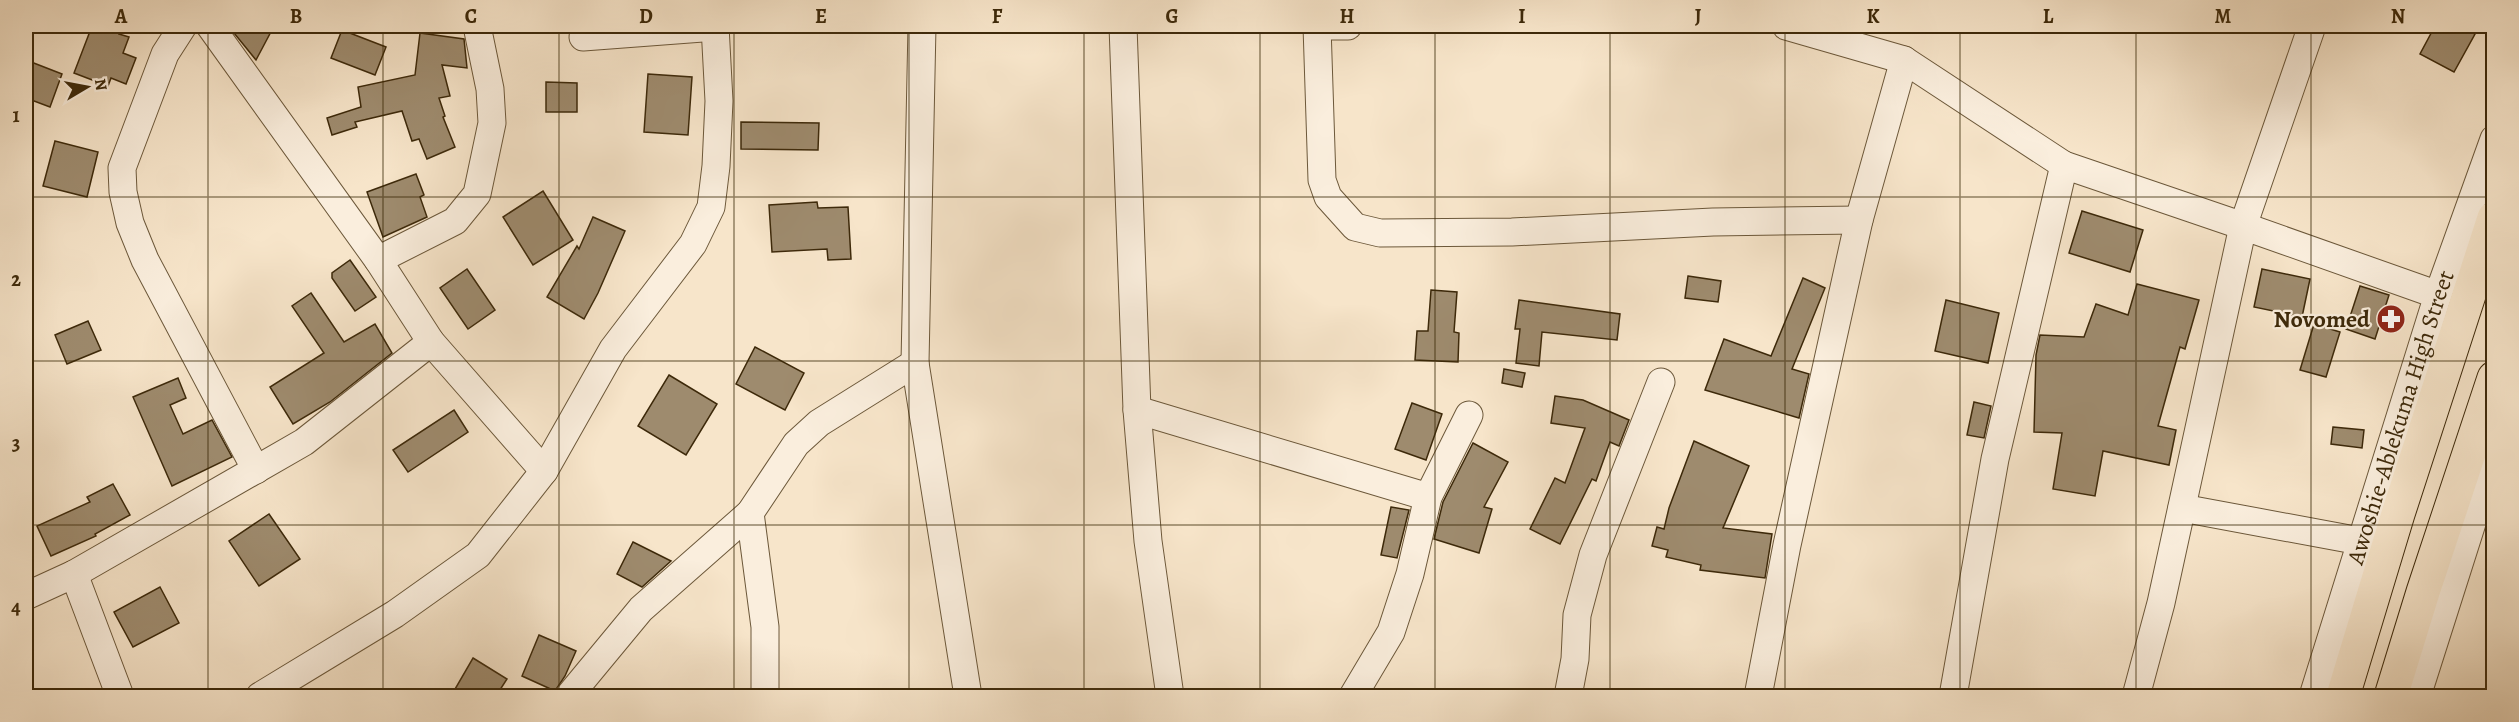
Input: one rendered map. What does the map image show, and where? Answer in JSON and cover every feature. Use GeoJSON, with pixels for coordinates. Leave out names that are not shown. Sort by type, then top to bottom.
{"type":"FeatureCollection","features":[{"type":"Feature","properties":{"kind":"main road","name":"Awoshie-Ablekuma High Street"},"geometry":{"type":"LineString","coordinates":[[2343,696],[2493,218]]}},
{"type":"Feature","properties":{"kind":"main road"},"geometry":{"type":"LineString","coordinates":[[2391,696],[2434,596],[2493,378]]}},
{"type":"Feature","properties":{"kind":"street"},"geometry":{"type":"LineString","coordinates":[[183,26],[165,54],[122,168],[123,192],[130,223],[145,260],[256,470]]}},
{"type":"Feature","properties":{"kind":"street"},"geometry":{"type":"LineString","coordinates":[[210,26],[378,260],[431,342],[544,471]]}},
{"type":"Feature","properties":{"kind":"street"},"geometry":{"type":"LineString","coordinates":[[378,260],[455,221],[477,194],[492,123],[490,89],[477,26]]}},
{"type":"Feature","properties":{"kind":"street"},"geometry":{"type":"LineString","coordinates":[[260,696],[395,615],[478,555],[544,471],[613,350],[693,244],[711,207],[716,166],[719,101],[715,26],[584,37]]}},
{"type":"Feature","properties":{"kind":"street"},"geometry":{"type":"LineString","coordinates":[[921,26],[915,363],[968,696]]}},
{"type":"Feature","properties":{"kind":"street"},"geometry":{"type":"LineString","coordinates":[[1123,26],[1137,410],[1148,541],[1170,696]]}},
{"type":"Feature","properties":{"kind":"street"},"geometry":{"type":"LineString","coordinates":[[1348,26],[1317,26],[1322,180],[1328,196],[1355,227],[1380,233],[1458,233],[1713,222],[1859,220]]}},
{"type":"Feature","properties":{"kind":"street"},"geometry":{"type":"LineString","coordinates":[[1786,26],[1904,60],[2064,165],[2438,295]]}},
{"type":"Feature","properties":{"kind":"street"},"geometry":{"type":"LineString","coordinates":[[2136,696],[2161,603],[2243,226],[2312,26]]}},
{"type":"Feature","properties":{"kind":"street"},"geometry":{"type":"LineString","coordinates":[[1758,696],[1786,545],[1859,220],[1904,60]]}},
{"type":"Feature","properties":{"kind":"street","name":"Awoshie-Ablekuma High Street"},"geometry":{"type":"LineString","coordinates":[[2313,696],[2438,295],[2493,139]]}},
{"type":"Feature","properties":{"kind":"street"},"geometry":{"type":"LineString","coordinates":[[1953,696],[1995,459],[2064,165]]}},
{"type":"Feature","properties":{"kind":"street"},"geometry":{"type":"LineString","coordinates":[[26,596],[74,574],[304,442],[431,342]]}},
{"type":"Feature","properties":{"kind":"street"},"geometry":{"type":"LineString","coordinates":[[569,696],[641,609],[750,513],[796,444],[819,423],[915,363]]}},
{"type":"Feature","properties":{"kind":"street"},"geometry":{"type":"LineString","coordinates":[[1568,696],[1575,659],[1577,615],[1593,555],[1661,382]]}},
{"type":"Feature","properties":{"kind":"street"},"geometry":{"type":"LineString","coordinates":[[1137,410],[1428,496]]}},
{"type":"Feature","properties":{"kind":"street"},"geometry":{"type":"LineString","coordinates":[[1353,696],[1391,632],[1410,574],[1428,496],[1469,415]]}},
{"type":"Feature","properties":{"kind":"street"},"geometry":{"type":"LineString","coordinates":[[2417,696],[2434,596],[2489,481],[2493,454]]}},
{"type":"Feature","properties":{"kind":"street"},"geometry":{"type":"LineString","coordinates":[[2182,508],[2361,541]]}},
{"type":"Feature","properties":{"kind":"street"},"geometry":{"type":"LineString","coordinates":[[750,513],[765,627],[765,696]]}},
{"type":"Feature","properties":{"kind":"street"},"geometry":{"type":"LineString","coordinates":[[74,574],[120,696]]}},
{"type":"Feature","properties":{"kind":"building"},"geometry":{"type":"Polygon","coordinates":[[[92,26],[123,26],[119,34],[129,37],[123,53],[136,58],[126,84],[111,78],[108,86],[74,73],[92,26]]]}},
{"type":"Feature","properties":{"kind":"building"},"geometry":{"type":"Polygon","coordinates":[[[238,26],[274,26],[256,60],[234,33],[238,26]]]}},
{"type":"Feature","properties":{"kind":"building"},"geometry":{"type":"Polygon","coordinates":[[[2435,26],[2459,26],[2475,34],[2454,72],[2420,54],[2435,26]]]}},
{"type":"Feature","properties":{"kind":"building"},"geometry":{"type":"Polygon","coordinates":[[[342,30],[386,47],[375,75],[331,58],[342,30]]]}},
{"type":"Feature","properties":{"kind":"building"},"geometry":{"type":"Polygon","coordinates":[[[420,33],[464,39],[467,68],[442,65],[450,96],[439,98],[445,116],[443,117],[455,147],[427,159],[419,139],[412,141],[402,111],[355,122],[357,127],[332,135],[327,118],[361,107],[358,87],[415,75],[420,33]]]}},
{"type":"Feature","properties":{"kind":"building"},"geometry":{"type":"Polygon","coordinates":[[[26,60],[62,74],[50,107],[26,98],[26,60]]]}},
{"type":"Feature","properties":{"kind":"building"},"geometry":{"type":"Polygon","coordinates":[[[648,74],[692,77],[688,135],[644,132],[648,74]]]}},
{"type":"Feature","properties":{"kind":"building"},"geometry":{"type":"Polygon","coordinates":[[[546,82],[577,83],[577,112],[546,112],[546,82]]]}},
{"type":"Feature","properties":{"kind":"building"},"geometry":{"type":"Polygon","coordinates":[[[741,122],[819,123],[818,150],[741,149],[741,122]]]}},
{"type":"Feature","properties":{"kind":"building"},"geometry":{"type":"Polygon","coordinates":[[[55,141],[98,152],[87,197],[43,186],[55,141]]]}},
{"type":"Feature","properties":{"kind":"building"},"geometry":{"type":"Polygon","coordinates":[[[416,174],[424,195],[420,197],[427,217],[383,237],[367,192],[416,174]]]}},
{"type":"Feature","properties":{"kind":"building"},"geometry":{"type":"Polygon","coordinates":[[[543,191],[573,240],[533,265],[503,217],[543,191]]]}},
{"type":"Feature","properties":{"kind":"building"},"geometry":{"type":"Polygon","coordinates":[[[817,202],[818,208],[848,207],[851,259],[828,260],[827,249],[772,252],[769,205],[817,202]]]}},
{"type":"Feature","properties":{"kind":"building"},"geometry":{"type":"Polygon","coordinates":[[[2082,211],[2143,230],[2130,272],[2069,253],[2082,211]]]}},
{"type":"Feature","properties":{"kind":"building"},"geometry":{"type":"Polygon","coordinates":[[[593,217],[625,231],[584,319],[547,297],[577,246],[579,249],[593,217]]]}},
{"type":"Feature","properties":{"kind":"building"},"geometry":{"type":"Polygon","coordinates":[[[350,260],[376,297],[355,311],[332,278],[332,273],[350,260]]]}},
{"type":"Feature","properties":{"kind":"building"},"geometry":{"type":"Polygon","coordinates":[[[467,269],[495,310],[468,329],[440,288],[467,269]]]}},
{"type":"Feature","properties":{"kind":"building"},"geometry":{"type":"Polygon","coordinates":[[[2262,269],[2310,279],[2302,317],[2254,307],[2262,269]]]}},
{"type":"Feature","properties":{"kind":"building"},"geometry":{"type":"Polygon","coordinates":[[[1688,276],[1721,281],[1718,302],[1685,298],[1688,276]]]}},
{"type":"Feature","properties":{"kind":"building"},"geometry":{"type":"Polygon","coordinates":[[[1803,278],[1825,288],[1792,369],[1809,374],[1799,418],[1705,390],[1724,339],[1771,356],[1803,278]]]}},
{"type":"Feature","properties":{"kind":"building"},"geometry":{"type":"Polygon","coordinates":[[[2137,284],[2199,300],[2185,349],[2180,347],[2158,426],[2176,430],[2169,465],[2103,451],[2095,496],[2053,489],[2062,433],[2034,432],[2036,355],[2040,335],[2084,337],[2096,304],[2128,315],[2137,284]]]}},
{"type":"Feature","properties":{"kind":"building"},"geometry":{"type":"Polygon","coordinates":[[[2360,286],[2389,295],[2375,339],[2346,329],[2360,286]]]}},
{"type":"Feature","properties":{"kind":"building"},"geometry":{"type":"Polygon","coordinates":[[[1431,290],[1457,292],[1454,332],[1459,333],[1458,362],[1415,360],[1417,331],[1428,331],[1431,290]]]}},
{"type":"Feature","properties":{"kind":"building"},"geometry":{"type":"Polygon","coordinates":[[[311,293],[344,342],[375,324],[392,353],[330,402],[293,424],[270,387],[324,353],[292,306],[311,293]]]}},
{"type":"Feature","properties":{"kind":"building"},"geometry":{"type":"Polygon","coordinates":[[[1519,300],[1620,314],[1617,340],[1542,332],[1539,366],[1516,363],[1520,329],[1515,329],[1519,300]]]}},
{"type":"Feature","properties":{"kind":"building"},"geometry":{"type":"Polygon","coordinates":[[[1946,300],[1999,313],[1988,363],[1935,351],[1946,300]]]}},
{"type":"Feature","properties":{"kind":"building"},"geometry":{"type":"Polygon","coordinates":[[[88,321],[101,350],[67,364],[55,335],[88,321]]]}},
{"type":"Feature","properties":{"kind":"building"},"geometry":{"type":"Polygon","coordinates":[[[2314,324],[2340,332],[2326,377],[2300,370],[2314,324]]]}},
{"type":"Feature","properties":{"kind":"building"},"geometry":{"type":"Polygon","coordinates":[[[755,347],[804,373],[785,410],[736,384],[755,347]]]}},
{"type":"Feature","properties":{"kind":"building"},"geometry":{"type":"Polygon","coordinates":[[[1504,369],[1525,373],[1522,387],[1502,383],[1504,369]]]}},
{"type":"Feature","properties":{"kind":"building"},"geometry":{"type":"Polygon","coordinates":[[[669,375],[717,404],[686,455],[638,426],[669,375]]]}},
{"type":"Feature","properties":{"kind":"building"},"geometry":{"type":"Polygon","coordinates":[[[178,378],[186,398],[170,405],[183,434],[212,420],[232,457],[172,486],[133,397],[178,378]]]}},
{"type":"Feature","properties":{"kind":"building"},"geometry":{"type":"Polygon","coordinates":[[[1555,396],[1583,400],[1629,420],[1619,446],[1610,442],[1596,481],[1592,479],[1560,544],[1530,529],[1555,478],[1565,483],[1585,428],[1551,423],[1555,396]]]}},
{"type":"Feature","properties":{"kind":"building"},"geometry":{"type":"Polygon","coordinates":[[[1974,402],[1991,406],[1984,438],[1967,435],[1974,402]]]}},
{"type":"Feature","properties":{"kind":"building"},"geometry":{"type":"Polygon","coordinates":[[[1412,403],[1442,414],[1426,460],[1395,449],[1412,403]]]}},
{"type":"Feature","properties":{"kind":"building"},"geometry":{"type":"Polygon","coordinates":[[[454,410],[468,432],[408,472],[393,450],[454,410]]]}},
{"type":"Feature","properties":{"kind":"building"},"geometry":{"type":"Polygon","coordinates":[[[2333,427],[2364,430],[2362,448],[2331,444],[2333,427]]]}},
{"type":"Feature","properties":{"kind":"building"},"geometry":{"type":"Polygon","coordinates":[[[1694,441],[1749,466],[1723,528],[1772,534],[1765,578],[1700,570],[1701,565],[1666,557],[1668,550],[1652,546],[1657,527],[1664,529],[1669,508],[1694,441]]]}},
{"type":"Feature","properties":{"kind":"building"},"geometry":{"type":"Polygon","coordinates":[[[1473,443],[1508,462],[1484,507],[1492,509],[1479,553],[1434,539],[1443,502],[1473,443]]]}},
{"type":"Feature","properties":{"kind":"building"},"geometry":{"type":"Polygon","coordinates":[[[113,484],[130,515],[95,534],[96,536],[51,556],[37,526],[90,502],[87,497],[113,484]]]}},
{"type":"Feature","properties":{"kind":"building"},"geometry":{"type":"Polygon","coordinates":[[[1391,507],[1409,510],[1397,558],[1381,555],[1391,507]]]}},
{"type":"Feature","properties":{"kind":"building"},"geometry":{"type":"Polygon","coordinates":[[[269,514],[300,559],[259,586],[229,541],[269,514]]]}},
{"type":"Feature","properties":{"kind":"building"},"geometry":{"type":"Polygon","coordinates":[[[633,542],[671,561],[642,587],[617,574],[633,542]]]}},
{"type":"Feature","properties":{"kind":"building"},"geometry":{"type":"Polygon","coordinates":[[[160,587],[179,623],[133,647],[114,612],[160,587]]]}},
{"type":"Feature","properties":{"kind":"building"},"geometry":{"type":"Polygon","coordinates":[[[539,635],[576,651],[565,676],[555,691],[522,676],[539,635]]]}},
{"type":"Feature","properties":{"kind":"building"},"geometry":{"type":"Polygon","coordinates":[[[473,658],[507,679],[496,696],[451,696],[473,658]]]}},
{"type":"Feature","properties":{"kind":"place","name":"Novomed"},"geometry":{"type":"Point","coordinates":[2391,319]}}]}
